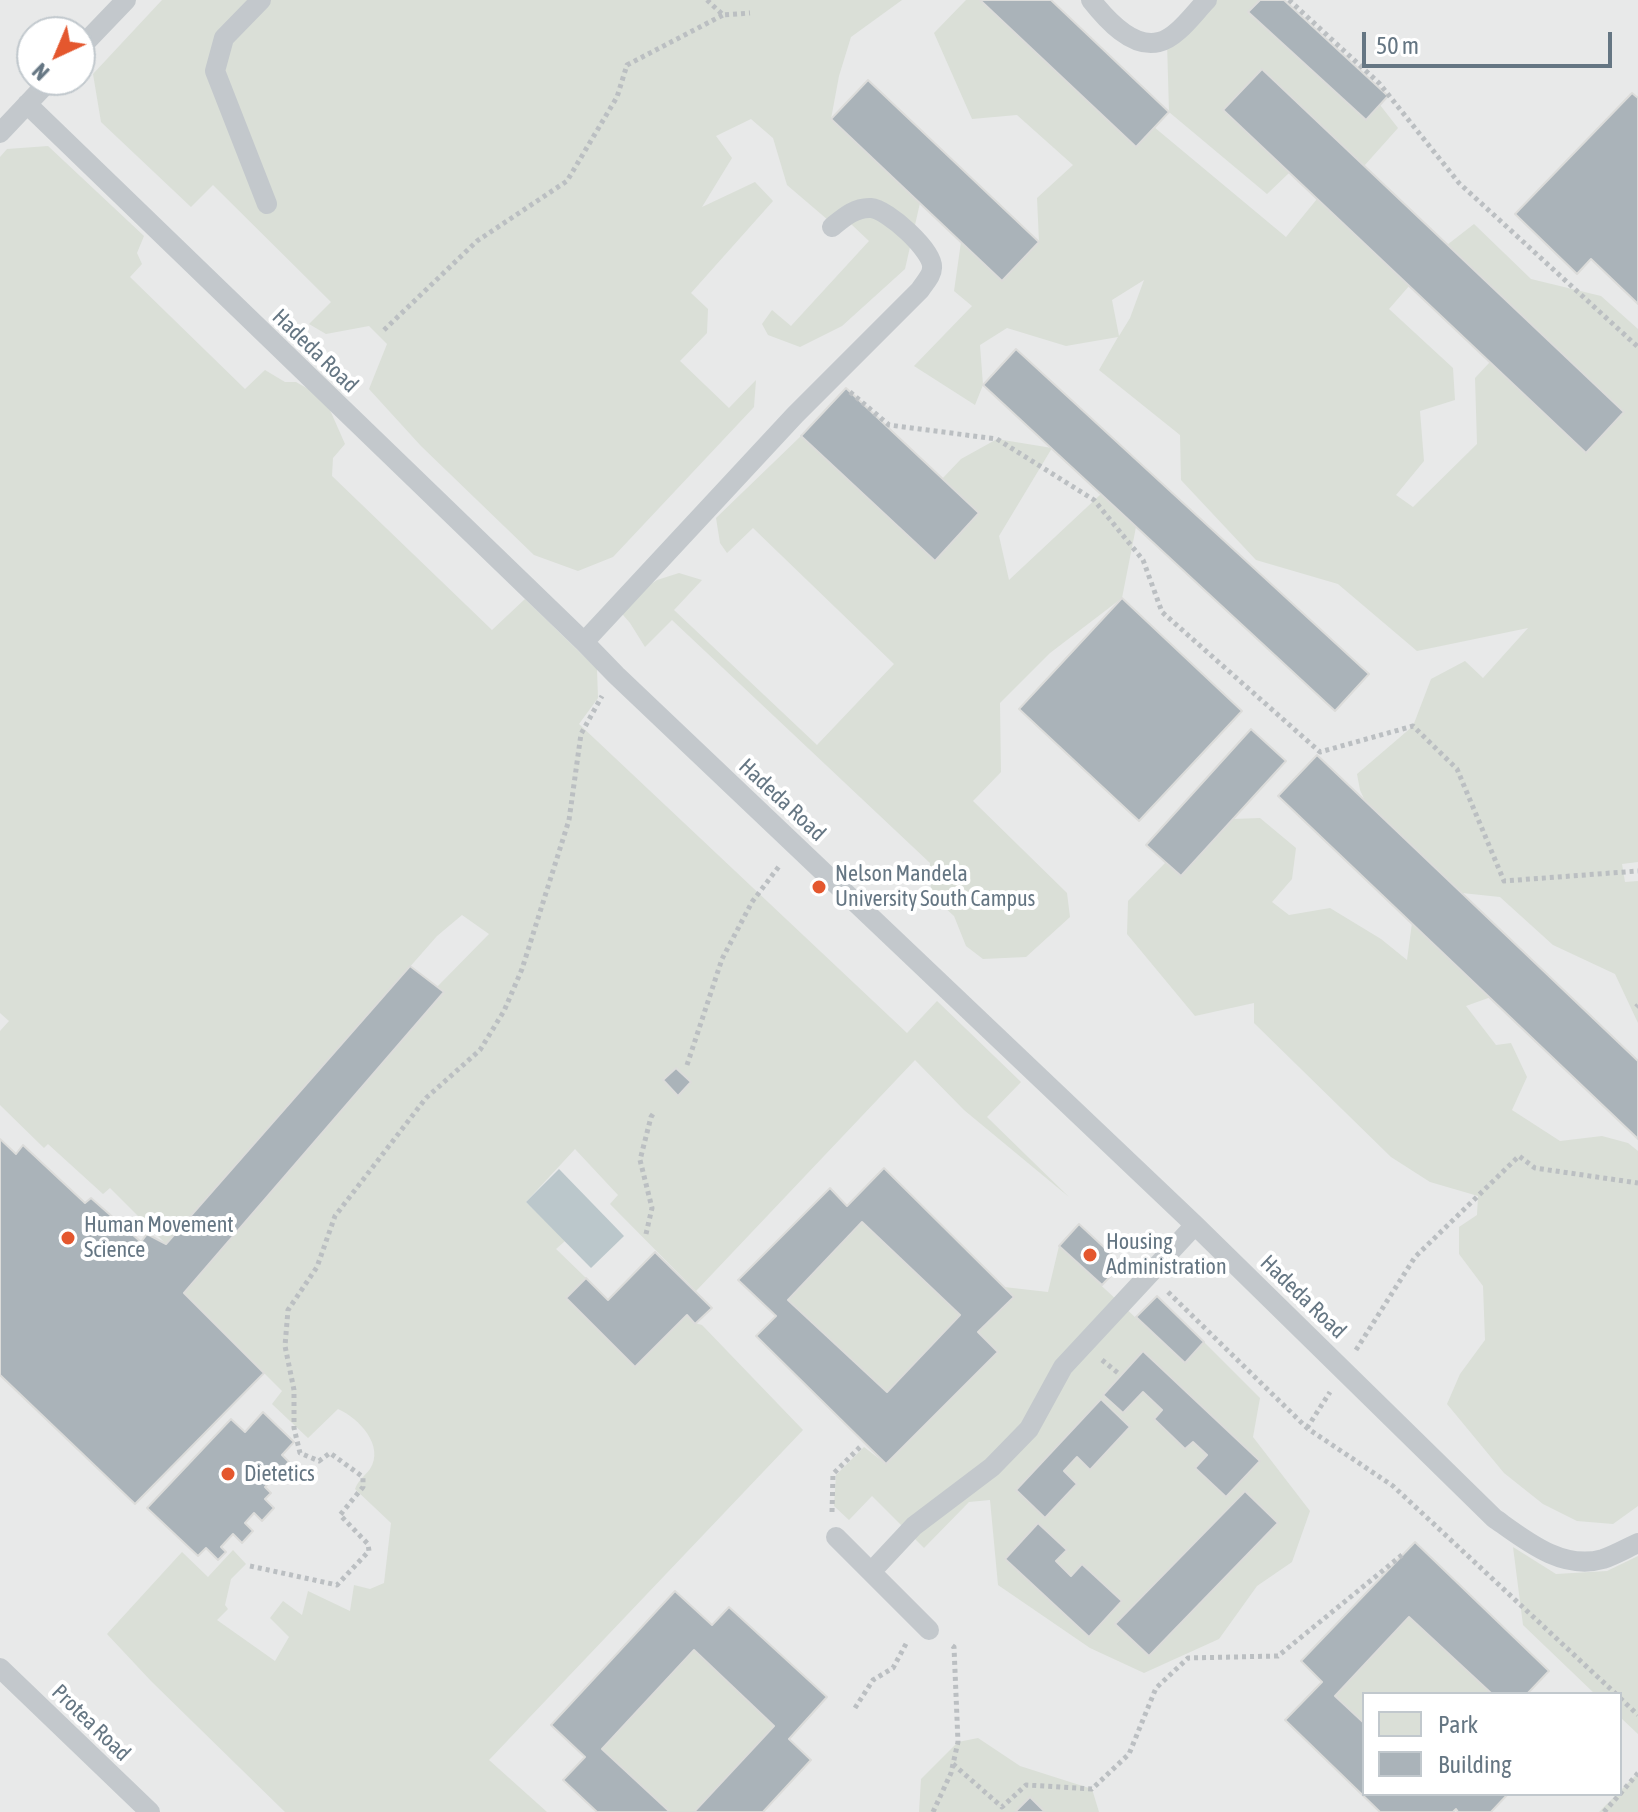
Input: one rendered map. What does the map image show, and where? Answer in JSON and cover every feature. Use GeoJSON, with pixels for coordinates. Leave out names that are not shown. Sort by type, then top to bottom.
{"type":"FeatureCollection","features":[{"type":"Feature","properties":{"kind":"lane"},"geometry":{"type":"LineString","coordinates":[[96,31],[126,0]]}},
{"type":"Feature","properties":{"kind":"lane"},"geometry":{"type":"LineString","coordinates":[[261,0],[224,38],[215,71],[267,204]]}},
{"type":"Feature","properties":{"kind":"lane"},"geometry":{"type":"LineString","coordinates":[[1091,0],[1121,31],[1149,43],[1161,42],[1179,29],[1207,0]]}},
{"type":"Feature","properties":{"kind":"lane"},"geometry":{"type":"LineString","coordinates":[[0,133],[35,96]]}},
{"type":"Feature","properties":{"kind":"lane","name":"Hadeda Road"},"geometry":{"type":"LineString","coordinates":[[27,104],[616,675],[1195,1225],[1494,1518],[1527,1542],[1563,1560],[1601,1559],[1638,1543]]}},
{"type":"Feature","properties":{"kind":"lane"},"geometry":{"type":"LineString","coordinates":[[584,642],[795,415],[920,290],[932,272],[933,263],[920,245],[897,221],[882,211],[871,208],[857,210],[832,227]]}},
{"type":"Feature","properties":{"kind":"lane"},"geometry":{"type":"LineString","coordinates":[[871,1572],[914,1526],[992,1467],[1029,1429],[1063,1367],[1195,1225]]}},
{"type":"Feature","properties":{"kind":"lane"},"geometry":{"type":"LineString","coordinates":[[836,1537],[924,1625]]}},
{"type":"Feature","properties":{"kind":"lane","name":"Protea Road"},"geometry":{"type":"LineString","coordinates":[[0,1668],[150,1812]]}},
{"type":"Feature","properties":{"kind":"path"},"geometry":{"type":"LineString","coordinates":[[707,0],[723,15]]}},
{"type":"Feature","properties":{"kind":"path"},"geometry":{"type":"LineString","coordinates":[[1289,0],[1379,83],[1459,183],[1638,347]]}},
{"type":"Feature","properties":{"kind":"path"},"geometry":{"type":"LineString","coordinates":[[384,330],[477,241],[567,181],[617,97],[627,65],[723,15],[750,13]]}},
{"type":"Feature","properties":{"kind":"path"},"geometry":{"type":"LineString","coordinates":[[846,388],[889,425],[997,439],[1094,500],[1143,560],[1162,612],[1320,752],[1413,726],[1457,769],[1504,881],[1638,871]]}},
{"type":"Feature","properties":{"kind":"path"},"geometry":{"type":"LineString","coordinates":[[250,1566],[337,1585],[369,1551],[368,1544],[340,1515],[363,1487],[363,1477],[330,1453],[319,1461],[309,1458],[300,1453],[295,1440],[294,1390],[285,1346],[288,1310],[317,1267],[335,1216],[426,1098],[480,1050],[504,1011],[522,969],[569,820],[581,734],[616,675]]}},
{"type":"Feature","properties":{"kind":"path"},"geometry":{"type":"LineString","coordinates":[[687,1065],[729,945],[752,902],[795,845]]}},
{"type":"Feature","properties":{"kind":"path"},"geometry":{"type":"LineString","coordinates":[[646,1234],[652,1208],[640,1160],[655,1111]]}},
{"type":"Feature","properties":{"kind":"path"},"geometry":{"type":"LineString","coordinates":[[1307,1428],[1415,1257],[1519,1156],[1535,1168],[1638,1183]]}},
{"type":"Feature","properties":{"kind":"path"},"geometry":{"type":"LineString","coordinates":[[1150,1274],[1307,1428],[1393,1486],[1614,1692]]}},
{"type":"Feature","properties":{"kind":"path"},"geometry":{"type":"LineString","coordinates":[[836,1537],[830,1505],[833,1474],[860,1447]]}},
{"type":"Feature","properties":{"kind":"path"},"geometry":{"type":"LineString","coordinates":[[953,1764],[1002,1807],[1026,1785],[1092,1789],[1129,1754],[1156,1688],[1188,1658],[1278,1656],[1402,1555]]}},
{"type":"Feature","properties":{"kind":"path"},"geometry":{"type":"LineString","coordinates":[[855,1708],[873,1680],[893,1668],[924,1625],[954,1647],[958,1742],[953,1764],[933,1812]]}},
{"type":"Feature","properties":{"kind":"path"},"geometry":{"type":"LineString","coordinates":[[1622,1700],[1638,1715]]}},
{"type":"Feature","properties":{"kind":"path"},"geometry":{"type":"LineString","coordinates":[[1622,1792],[1638,1773]]}},
{"type":"Feature","properties":{"kind":"path"},"geometry":{"type":"LineString","coordinates":[[1604,1812],[1618,1796]]}},
{"type":"Feature","properties":{"kind":"shaded area","name":"Nelson Mandela University South Campus"},"geometry":{"type":"Polygon","coordinates":[[[0,0],[1638,0],[1638,1812],[0,1812],[0,0]]]}},
{"type":"Feature","properties":{"kind":"shaded area"},"geometry":{"type":"Polygon","coordinates":[[[559,1169],[624,1236],[591,1268],[526,1202],[559,1169]]]}},
{"type":"Feature","properties":{"kind":"green space"},"geometry":{"type":"Polygon","coordinates":[[[162,0],[902,0],[851,37],[839,76],[831,119],[920,203],[905,269],[842,326],[800,347],[768,335],[762,324],[772,310],[791,326],[869,241],[851,224],[828,220],[787,185],[773,138],[751,119],[716,136],[732,158],[702,207],[755,182],[773,201],[691,293],[708,309],[707,333],[680,361],[729,408],[756,380],[754,407],[613,557],[578,571],[534,555],[421,446],[369,389],[387,344],[369,326],[326,334],[309,324],[331,302],[213,185],[191,207],[101,122],[96,71],[162,0]]]}},
{"type":"Feature","properties":{"kind":"green space"},"geometry":{"type":"Polygon","coordinates":[[[966,0],[980,0],[1135,147],[1154,127],[1286,237],[1317,199],[1409,286],[1389,309],[1453,368],[1455,400],[1420,411],[1424,461],[1396,495],[1413,507],[1477,444],[1475,378],[1490,362],[1585,453],[1624,412],[1447,245],[1474,224],[1531,279],[1601,296],[1638,329],[1638,862],[1622,864],[1625,882],[1638,881],[1638,1023],[1615,974],[1553,945],[1500,897],[1462,893],[1365,801],[1360,790],[1357,774],[1413,726],[1431,679],[1465,661],[1483,678],[1528,628],[1417,651],[1338,584],[1256,560],[1181,480],[1180,435],[1099,370],[1118,337],[1066,346],[1007,328],[980,345],[983,385],[975,405],[914,366],[972,306],[954,291],[961,242],[1002,281],[1039,242],[1037,198],[1073,165],[1017,115],[972,119],[934,33],[966,0]],[[1144,280],[1112,300],[1119,336],[1130,318],[1144,280]]]}},
{"type":"Feature","properties":{"kind":"green space"},"geometry":{"type":"Polygon","coordinates":[[[1207,0],[1260,0],[1248,13],[1365,120],[1380,105],[1398,128],[1364,166],[1261,69],[1223,110],[1289,173],[1267,194],[1169,112],[1167,42],[1207,0]]]}},
{"type":"Feature","properties":{"kind":"green space"},"geometry":{"type":"Polygon","coordinates":[[[48,146],[144,236],[137,253],[142,264],[130,277],[245,389],[265,370],[285,382],[296,382],[312,391],[330,410],[345,444],[333,458],[332,476],[492,630],[525,599],[597,669],[598,698],[579,724],[907,1033],[937,1001],[1021,1082],[987,1117],[1069,1197],[964,1110],[915,1060],[696,1291],[610,1204],[618,1195],[575,1149],[526,1202],[565,1241],[556,1249],[586,1278],[566,1299],[635,1366],[687,1315],[702,1325],[803,1430],[489,1760],[547,1812],[285,1812],[107,1634],[182,1552],[208,1577],[233,1550],[246,1564],[231,1579],[225,1605],[228,1609],[217,1620],[275,1661],[289,1637],[270,1618],[283,1601],[302,1615],[308,1591],[350,1611],[354,1585],[370,1589],[384,1583],[391,1523],[355,1489],[374,1460],[368,1434],[354,1419],[338,1409],[308,1438],[272,1404],[282,1391],[184,1293],[444,993],[437,987],[489,934],[462,915],[437,936],[166,1244],[110,1188],[103,1194],[48,1144],[44,1148],[0,1105],[0,1031],[9,1021],[0,1013],[0,157],[7,149],[48,146]]]}},
{"type":"Feature","properties":{"kind":"green space"},"geometry":{"type":"Polygon","coordinates":[[[801,436],[935,560],[979,513],[942,479],[961,459],[997,439],[1052,448],[999,536],[1009,580],[1101,494],[1136,527],[1122,598],[1050,653],[1000,703],[1001,772],[973,801],[1067,893],[1070,917],[1026,957],[983,959],[966,946],[954,916],[931,895],[930,863],[672,620],[645,647],[617,608],[657,580],[679,573],[702,580],[674,610],[817,745],[894,664],[753,528],[727,553],[720,543],[716,518],[801,436]]]}},
{"type":"Feature","properties":{"kind":"green space"},"geometry":{"type":"Polygon","coordinates":[[[1260,818],[1296,848],[1292,879],[1272,902],[1289,915],[1330,908],[1381,939],[1407,960],[1412,923],[1491,997],[1466,1006],[1496,1045],[1511,1043],[1527,1077],[1512,1110],[1560,1141],[1602,1136],[1628,1143],[1638,1151],[1638,1506],[1613,1524],[1577,1521],[1543,1504],[1504,1473],[1447,1404],[1460,1374],[1485,1340],[1483,1286],[1459,1254],[1459,1227],[1477,1215],[1478,1196],[1430,1182],[1391,1157],[1254,1023],[1254,1003],[1195,1016],[1127,934],[1128,901],[1166,862],[1233,819],[1260,818]]]}},
{"type":"Feature","properties":{"kind":"green space"},"geometry":{"type":"Polygon","coordinates":[[[862,1222],[960,1315],[887,1392],[788,1300],[862,1222]]]}},
{"type":"Feature","properties":{"kind":"green space"},"geometry":{"type":"Polygon","coordinates":[[[1059,1246],[1184,1363],[1204,1342],[1260,1398],[1253,1437],[1310,1511],[1292,1562],[1257,1586],[1219,1639],[1144,1673],[1090,1648],[998,1585],[990,1500],[969,1502],[924,1548],[872,1496],[849,1520],[834,1506],[836,1475],[864,1447],[886,1464],[997,1352],[978,1332],[1014,1297],[1004,1287],[1048,1292],[1059,1246]]]}},
{"type":"Feature","properties":{"kind":"green space"},"geometry":{"type":"Polygon","coordinates":[[[1513,1547],[1556,1574],[1607,1571],[1638,1556],[1638,1734],[1622,1719],[1622,1692],[1593,1692],[1523,1625],[1513,1547]]]}},
{"type":"Feature","properties":{"kind":"green space"},"geometry":{"type":"Polygon","coordinates":[[[1409,1617],[1490,1692],[1362,1692],[1362,1721],[1335,1696],[1409,1617]]]}},
{"type":"Feature","properties":{"kind":"green space"},"geometry":{"type":"Polygon","coordinates":[[[694,1650],[774,1726],[694,1812],[670,1812],[602,1749],[694,1650]]]}},
{"type":"Feature","properties":{"kind":"green space"},"geometry":{"type":"Polygon","coordinates":[[[978,1738],[1020,1766],[1092,1789],[1099,1812],[1045,1812],[1030,1797],[1015,1812],[919,1812],[921,1779],[958,1742],[978,1738]]]}},
{"type":"Feature","properties":{"kind":"green space"},"geometry":{"type":"Polygon","coordinates":[[[1638,1773],[1638,1812],[1599,1812],[1615,1796],[1622,1796],[1622,1789],[1638,1773]]]}},
{"type":"Feature","properties":{"kind":"building"},"geometry":{"type":"Polygon","coordinates":[[[980,0],[1051,0],[1169,112],[1136,147],[980,0]]]}},
{"type":"Feature","properties":{"kind":"building"},"geometry":{"type":"Polygon","coordinates":[[[1260,0],[1284,0],[1388,96],[1366,120],[1248,12],[1260,0]]]}},
{"type":"Feature","properties":{"kind":"building"},"geometry":{"type":"Polygon","coordinates":[[[1262,69],[1624,412],[1586,453],[1223,110],[1262,69]]]}},
{"type":"Feature","properties":{"kind":"building"},"geometry":{"type":"Polygon","coordinates":[[[868,80],[1039,242],[1002,281],[831,119],[868,80]]]}},
{"type":"Feature","properties":{"kind":"building"},"geometry":{"type":"Polygon","coordinates":[[[1632,93],[1638,98],[1638,304],[1591,259],[1577,274],[1515,214],[1632,93]]]}},
{"type":"Feature","properties":{"kind":"building"},"geometry":{"type":"Polygon","coordinates":[[[1016,349],[1369,674],[1335,711],[983,385],[1016,349]]]}},
{"type":"Feature","properties":{"kind":"building"},"geometry":{"type":"Polygon","coordinates":[[[846,388],[979,513],[935,561],[801,436],[846,388]]]}},
{"type":"Feature","properties":{"kind":"building"},"geometry":{"type":"Polygon","coordinates":[[[1122,598],[1242,711],[1139,821],[1019,709],[1122,598]]]}},
{"type":"Feature","properties":{"kind":"building"},"geometry":{"type":"Polygon","coordinates":[[[1251,729],[1286,761],[1181,876],[1146,845],[1251,729]]]}},
{"type":"Feature","properties":{"kind":"building"},"geometry":{"type":"Polygon","coordinates":[[[1317,755],[1638,1061],[1638,1139],[1278,796],[1317,755]]]}},
{"type":"Feature","properties":{"kind":"building","name":"Human Movement Science"},"geometry":{"type":"Polygon","coordinates":[[[410,966],[444,992],[184,1293],[264,1373],[135,1504],[0,1375],[0,1139],[16,1154],[23,1145],[85,1203],[91,1198],[141,1242],[147,1234],[166,1244],[410,966]]]}},
{"type":"Feature","properties":{"kind":"building"},"geometry":{"type":"Polygon","coordinates":[[[676,1068],[691,1082],[678,1096],[663,1080],[676,1068]]]}},
{"type":"Feature","properties":{"kind":"building"},"geometry":{"type":"Polygon","coordinates":[[[884,1168],[1014,1297],[978,1332],[998,1352],[886,1464],[756,1336],[776,1316],[738,1280],[830,1188],[847,1206],[884,1168]],[[862,1222],[788,1300],[887,1392],[960,1315],[862,1222]]]}},
{"type":"Feature","properties":{"kind":"building","name":"Housing Administration"},"geometry":{"type":"Polygon","coordinates":[[[1079,1224],[1122,1264],[1102,1285],[1059,1246],[1079,1224]]]}},
{"type":"Feature","properties":{"kind":"building"},"geometry":{"type":"Polygon","coordinates":[[[655,1252],[712,1308],[695,1324],[687,1315],[635,1367],[566,1298],[586,1278],[608,1300],[655,1252]]]}},
{"type":"Feature","properties":{"kind":"building"},"geometry":{"type":"Polygon","coordinates":[[[1157,1296],[1204,1342],[1185,1363],[1136,1317],[1157,1296]]]}},
{"type":"Feature","properties":{"kind":"building"},"geometry":{"type":"Polygon","coordinates":[[[1143,1351],[1260,1461],[1226,1497],[1195,1468],[1207,1455],[1193,1442],[1185,1449],[1154,1419],[1162,1410],[1143,1392],[1123,1413],[1103,1395],[1143,1351]]]}},
{"type":"Feature","properties":{"kind":"building"},"geometry":{"type":"Polygon","coordinates":[[[1101,1399],[1130,1427],[1090,1470],[1077,1457],[1064,1471],[1077,1484],[1045,1518],[1016,1490],[1101,1399]]]}},
{"type":"Feature","properties":{"kind":"building","name":"Dietetics"},"geometry":{"type":"Polygon","coordinates":[[[263,1412],[294,1442],[282,1455],[289,1462],[265,1487],[271,1493],[265,1499],[274,1508],[262,1521],[254,1513],[245,1523],[253,1531],[242,1543],[233,1534],[221,1547],[226,1552],[218,1560],[206,1548],[198,1556],[147,1508],[231,1419],[245,1432],[263,1412]]]}},
{"type":"Feature","properties":{"kind":"building"},"geometry":{"type":"Polygon","coordinates":[[[1245,1491],[1278,1523],[1149,1656],[1115,1624],[1245,1491]]]}},
{"type":"Feature","properties":{"kind":"building"},"geometry":{"type":"Polygon","coordinates":[[[1038,1523],[1067,1550],[1056,1561],[1071,1576],[1082,1564],[1122,1601],[1089,1637],[1005,1559],[1038,1523]]]}},
{"type":"Feature","properties":{"kind":"building"},"geometry":{"type":"Polygon","coordinates":[[[1415,1542],[1549,1671],[1529,1692],[1490,1692],[1409,1617],[1335,1696],[1362,1721],[1362,1795],[1285,1720],[1322,1682],[1301,1661],[1415,1542]]]}},
{"type":"Feature","properties":{"kind":"building"},"geometry":{"type":"Polygon","coordinates":[[[675,1591],[712,1625],[729,1607],[827,1697],[789,1739],[811,1760],[763,1812],[694,1812],[774,1726],[694,1650],[602,1749],[670,1812],[597,1812],[563,1780],[585,1757],[551,1725],[675,1591]]]}},
{"type":"Feature","properties":{"kind":"building"},"geometry":{"type":"Polygon","coordinates":[[[1363,1796],[1506,1796],[1491,1812],[1458,1812],[1456,1809],[1453,1812],[1380,1812],[1363,1796]]]}},
{"type":"Feature","properties":{"kind":"building"},"geometry":{"type":"Polygon","coordinates":[[[1030,1797],[1045,1812],[1015,1812],[1030,1797]]]}},
{"type":"Feature","properties":{"kind":"place","name":"Nelson Mandela University South Campus"},"geometry":{"type":"Point","coordinates":[819,887]}},
{"type":"Feature","properties":{"kind":"place","name":"Human Movement Science"},"geometry":{"type":"Point","coordinates":[68,1238]}},
{"type":"Feature","properties":{"kind":"place","name":"Housing Administration"},"geometry":{"type":"Point","coordinates":[1090,1255]}},
{"type":"Feature","properties":{"kind":"place","name":"Dietetics"},"geometry":{"type":"Point","coordinates":[228,1474]}}]}
